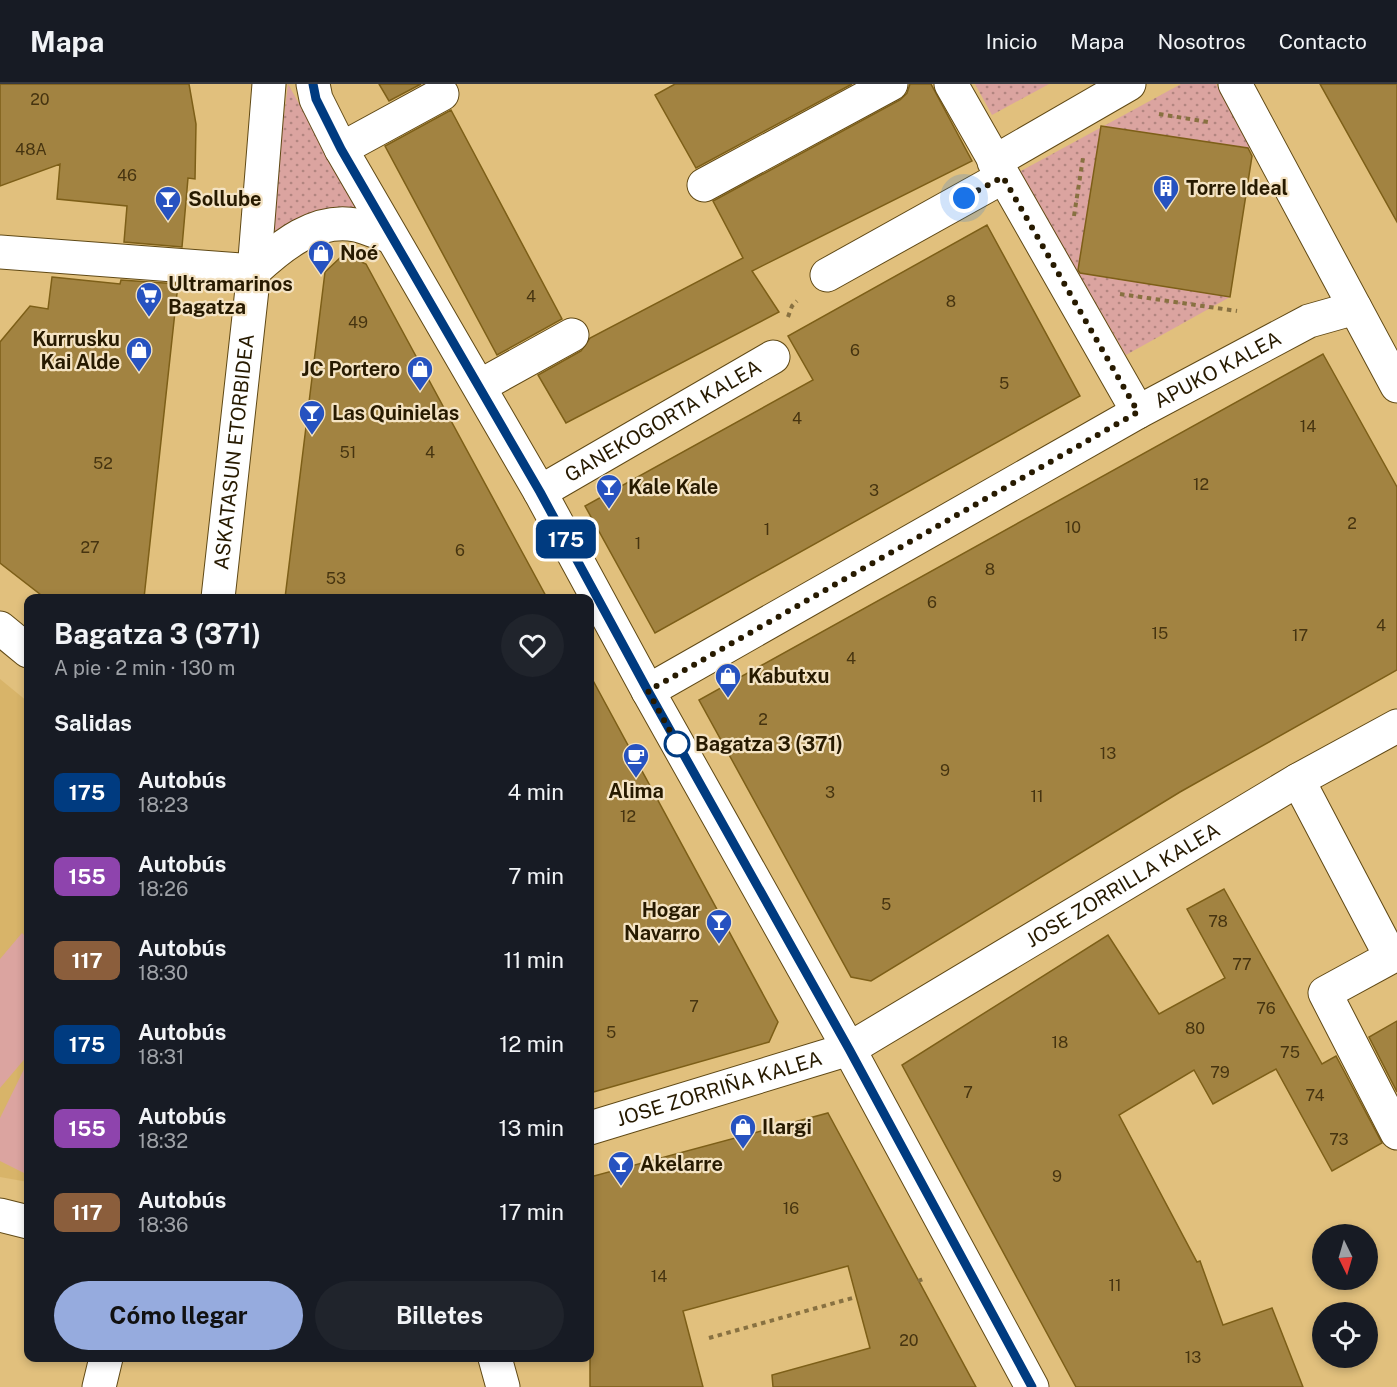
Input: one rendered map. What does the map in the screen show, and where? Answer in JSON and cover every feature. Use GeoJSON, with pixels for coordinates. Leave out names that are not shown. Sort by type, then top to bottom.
{"type":"FeatureCollection","features":[{"type":"Feature","properties":{"kind":"street","name":"ASKATASUN ETORBIDEA"},"geometry":{"type":"LineString","coordinates":[[218,594],[254,271],[269,84]]}},
{"type":"Feature","properties":{"kind":"street"},"geometry":{"type":"LineString","coordinates":[[313,84],[316,99],[341,149],[540,492],[648,691],[849,1049],[1032,1387]]}},
{"type":"Feature","properties":{"kind":"street"},"geometry":{"type":"LineString","coordinates":[[704,185],[891,84]]}},
{"type":"Feature","properties":{"kind":"street"},"geometry":{"type":"LineString","coordinates":[[951,84],[1064,286],[1138,412]]}},
{"type":"Feature","properties":{"kind":"street"},"geometry":{"type":"LineString","coordinates":[[827,275],[998,169],[1091,105],[1128,84]]}},
{"type":"Feature","properties":{"kind":"street"},"geometry":{"type":"LineString","coordinates":[[1235,84],[1397,386]]}},
{"type":"Feature","properties":{"kind":"street"},"geometry":{"type":"LineString","coordinates":[[341,149],[442,94]]}},
{"type":"Feature","properties":{"kind":"street"},"geometry":{"type":"LineString","coordinates":[[0,252],[254,271],[298,236],[323,226],[354,225],[391,237]]}},
{"type":"Feature","properties":{"kind":"street","name":"APUKO KALEA"},"geometry":{"type":"LineString","coordinates":[[648,691],[1138,412],[1310,321],[1355,308]]}},
{"type":"Feature","properties":{"kind":"street"},"geometry":{"type":"LineString","coordinates":[[480,386],[572,335]]}},
{"type":"Feature","properties":{"kind":"street","name":"GANEKOGORTA KALEA"},"geometry":{"type":"LineString","coordinates":[[540,492],[773,357]]}},
{"type":"Feature","properties":{"kind":"street"},"geometry":{"type":"LineString","coordinates":[[0,628],[24,648]]}},
{"type":"Feature","properties":{"kind":"street","name":"JOSE ZORRILLA KALEA"},"geometry":{"type":"LineString","coordinates":[[849,1049],[1298,780],[1397,726]]}},
{"type":"Feature","properties":{"kind":"street"},"geometry":{"type":"LineString","coordinates":[[1298,780],[1394,955],[1325,993],[1397,1132]]}},
{"type":"Feature","properties":{"kind":"street","name":"JOSE ZORRIÑA KALEA"},"geometry":{"type":"LineString","coordinates":[[594,1127],[849,1049]]}},
{"type":"Feature","properties":{"kind":"street"},"geometry":{"type":"LineString","coordinates":[[0,1215],[24,1221]]}},
{"type":"Feature","properties":{"kind":"street"},"geometry":{"type":"LineString","coordinates":[[99,1387],[104,1362]]}},
{"type":"Feature","properties":{"kind":"street"},"geometry":{"type":"LineString","coordinates":[[496,1362],[503,1387]]}},
{"type":"Feature","properties":{"kind":"path"},"geometry":{"type":"LineString","coordinates":[[1074,218],[1091,105]]}},
{"type":"Feature","properties":{"kind":"path"},"geometry":{"type":"LineString","coordinates":[[1154,114],[1260,130]]}},
{"type":"Feature","properties":{"kind":"path","name":"GANEKOGORTA KALEA"},"geometry":{"type":"LineString","coordinates":[[773,357],[792,306],[827,275]]}},
{"type":"Feature","properties":{"kind":"path"},"geometry":{"type":"LineString","coordinates":[[1064,286],[1239,311]]}},
{"type":"Feature","properties":{"kind":"path"},"geometry":{"type":"LineString","coordinates":[[710,1338],[856,1297]]}},
{"type":"Feature","properties":{"kind":"shaded area"},"geometry":{"type":"Polygon","coordinates":[[[288,84],[358,209],[312,214],[269,234],[288,84]]]}},
{"type":"Feature","properties":{"kind":"shaded area"},"geometry":{"type":"Polygon","coordinates":[[[975,84],[1049,84],[992,115],[975,84]]]}},
{"type":"Feature","properties":{"kind":"shaded area"},"geometry":{"type":"Polygon","coordinates":[[[1181,84],[1216,84],[1253,149],[1103,126],[1181,84]]]}},
{"type":"Feature","properties":{"kind":"shaded area"},"geometry":{"type":"Polygon","coordinates":[[[1101,128],[1078,272],[1230,297],[1126,355],[1019,172],[1101,128]]]}},
{"type":"Feature","properties":{"kind":"shaded area"},"geometry":{"type":"Polygon","coordinates":[[[0,679],[24,699],[24,1181],[0,1177],[0,679]]]}},
{"type":"Feature","properties":{"kind":"shaded area"},"geometry":{"type":"Polygon","coordinates":[[[22,933],[24,935],[24,1060],[0,1088],[0,959],[22,933]]]}},
{"type":"Feature","properties":{"kind":"shaded area"},"geometry":{"type":"Polygon","coordinates":[[[24,1069],[24,1173],[0,1161],[0,1118],[24,1069]]]}},
{"type":"Feature","properties":{"kind":"building"},"geometry":{"type":"Polygon","coordinates":[[[0,84],[189,84],[196,124],[195,179],[188,178],[182,247],[124,242],[127,206],[57,199],[60,164],[0,186],[0,84]]]}},
{"type":"Feature","properties":{"kind":"building"},"geometry":{"type":"Polygon","coordinates":[[[379,84],[421,84],[389,101],[379,84]]]}},
{"type":"Feature","properties":{"kind":"building"},"geometry":{"type":"Polygon","coordinates":[[[675,84],[852,84],[696,168],[655,95],[675,84]]]}},
{"type":"Feature","properties":{"kind":"building"},"geometry":{"type":"Polygon","coordinates":[[[910,84],[931,84],[972,161],[752,271],[779,312],[566,423],[538,375],[581,351],[590,338],[743,258],[713,201],[900,100],[907,93],[910,84]]]}},
{"type":"Feature","properties":{"kind":"building"},"geometry":{"type":"Polygon","coordinates":[[[1320,84],[1397,84],[1397,222],[1320,84]]]}},
{"type":"Feature","properties":{"kind":"building"},"geometry":{"type":"Polygon","coordinates":[[[451,110],[562,319],[497,355],[385,146],[451,110]]]}},
{"type":"Feature","properties":{"kind":"building","name":"Torre Ideal"},"geometry":{"type":"Polygon","coordinates":[[[1101,126],[1248,148],[1252,156],[1230,297],[1080,273],[1078,270],[1101,126]]]}},
{"type":"Feature","properties":{"kind":"building"},"geometry":{"type":"Polygon","coordinates":[[[987,225],[1080,396],[655,633],[585,506],[813,380],[788,336],[987,225]]]}},
{"type":"Feature","properties":{"kind":"building"},"geometry":{"type":"Polygon","coordinates":[[[344,254],[366,264],[545,594],[285,594],[325,272],[344,254]]]}},
{"type":"Feature","properties":{"kind":"building"},"geometry":{"type":"Polygon","coordinates":[[[52,277],[120,284],[121,280],[178,284],[144,594],[40,594],[0,563],[0,342],[30,306],[48,309],[52,277]]]}},
{"type":"Feature","properties":{"kind":"building"},"geometry":{"type":"Polygon","coordinates":[[[1323,354],[1397,487],[1397,670],[1180,792],[871,981],[851,977],[699,700],[1323,354]]]}},
{"type":"Feature","properties":{"kind":"building"},"geometry":{"type":"Polygon","coordinates":[[[594,682],[778,1022],[769,1042],[594,1092],[594,682]]]}},
{"type":"Feature","properties":{"kind":"building"},"geometry":{"type":"Polygon","coordinates":[[[1224,889],[1322,1064],[1336,1056],[1382,1143],[1332,1171],[1276,1069],[1213,1104],[1194,1070],[1119,1115],[1197,1262],[1200,1261],[1223,1325],[1272,1308],[1303,1387],[1076,1387],[902,1065],[1108,935],[1159,1014],[1225,978],[1187,909],[1224,889]]]}},
{"type":"Feature","properties":{"kind":"building"},"geometry":{"type":"Polygon","coordinates":[[[1397,1021],[1397,1092],[1369,1037],[1397,1021]]]}},
{"type":"Feature","properties":{"kind":"building"},"geometry":{"type":"Polygon","coordinates":[[[828,1113],[976,1387],[773,1387],[772,1375],[870,1348],[848,1266],[683,1311],[703,1387],[590,1387],[590,1362],[594,1362],[594,1176],[828,1113]]]}},
{"type":"Feature","properties":{"kind":"bus line","name":"175"},"geometry":{"type":"LineString","coordinates":[[313,84],[316,99],[341,149],[540,492],[648,691],[849,1049],[1032,1387]]}},
{"type":"Feature","properties":{"kind":"place","name":"Torre Ideal"},"geometry":{"type":"Point","coordinates":[1166,211]}},
{"type":"Feature","properties":{"kind":"place","name":"Sollube"},"geometry":{"type":"Point","coordinates":[168,222]}},
{"type":"Feature","properties":{"kind":"place","name":"Noé"},"geometry":{"type":"Point","coordinates":[321,276]}},
{"type":"Feature","properties":{"kind":"place","name":"Ultramarinos Bagatza"},"geometry":{"type":"Point","coordinates":[149,318]}},
{"type":"Feature","properties":{"kind":"place","name":"Kurrusku Kai Alde"},"geometry":{"type":"Point","coordinates":[139,373]}},
{"type":"Feature","properties":{"kind":"place","name":"JC Portero"},"geometry":{"type":"Point","coordinates":[420,392]}},
{"type":"Feature","properties":{"kind":"place","name":"Las Quinielas"},"geometry":{"type":"Point","coordinates":[312,436]}},
{"type":"Feature","properties":{"kind":"place","name":"Kale Kale"},"geometry":{"type":"Point","coordinates":[609,510]}},
{"type":"Feature","properties":{"kind":"place","name":"Kabutxu"},"geometry":{"type":"Point","coordinates":[728,699]}},
{"type":"Feature","properties":{"kind":"place","name":"Bagatza 3 (371)"},"geometry":{"type":"Point","coordinates":[677,744]}},
{"type":"Feature","properties":{"kind":"place","name":"Alima"},"geometry":{"type":"Point","coordinates":[636,779]}},
{"type":"Feature","properties":{"kind":"place","name":"Hogar Navarro"},"geometry":{"type":"Point","coordinates":[719,945]}},
{"type":"Feature","properties":{"kind":"place","name":"Ilargi"},"geometry":{"type":"Point","coordinates":[743,1150]}},
{"type":"Feature","properties":{"kind":"place","name":"Akelarre"},"geometry":{"type":"Point","coordinates":[621,1187]}},
{"type":"Feature","properties":{"kind":"route"},"geometry":{"type":"LineString","coordinates":[[677,744],[681,751],[648,691],[1138,412],[1003,177],[964,198]]}}]}
